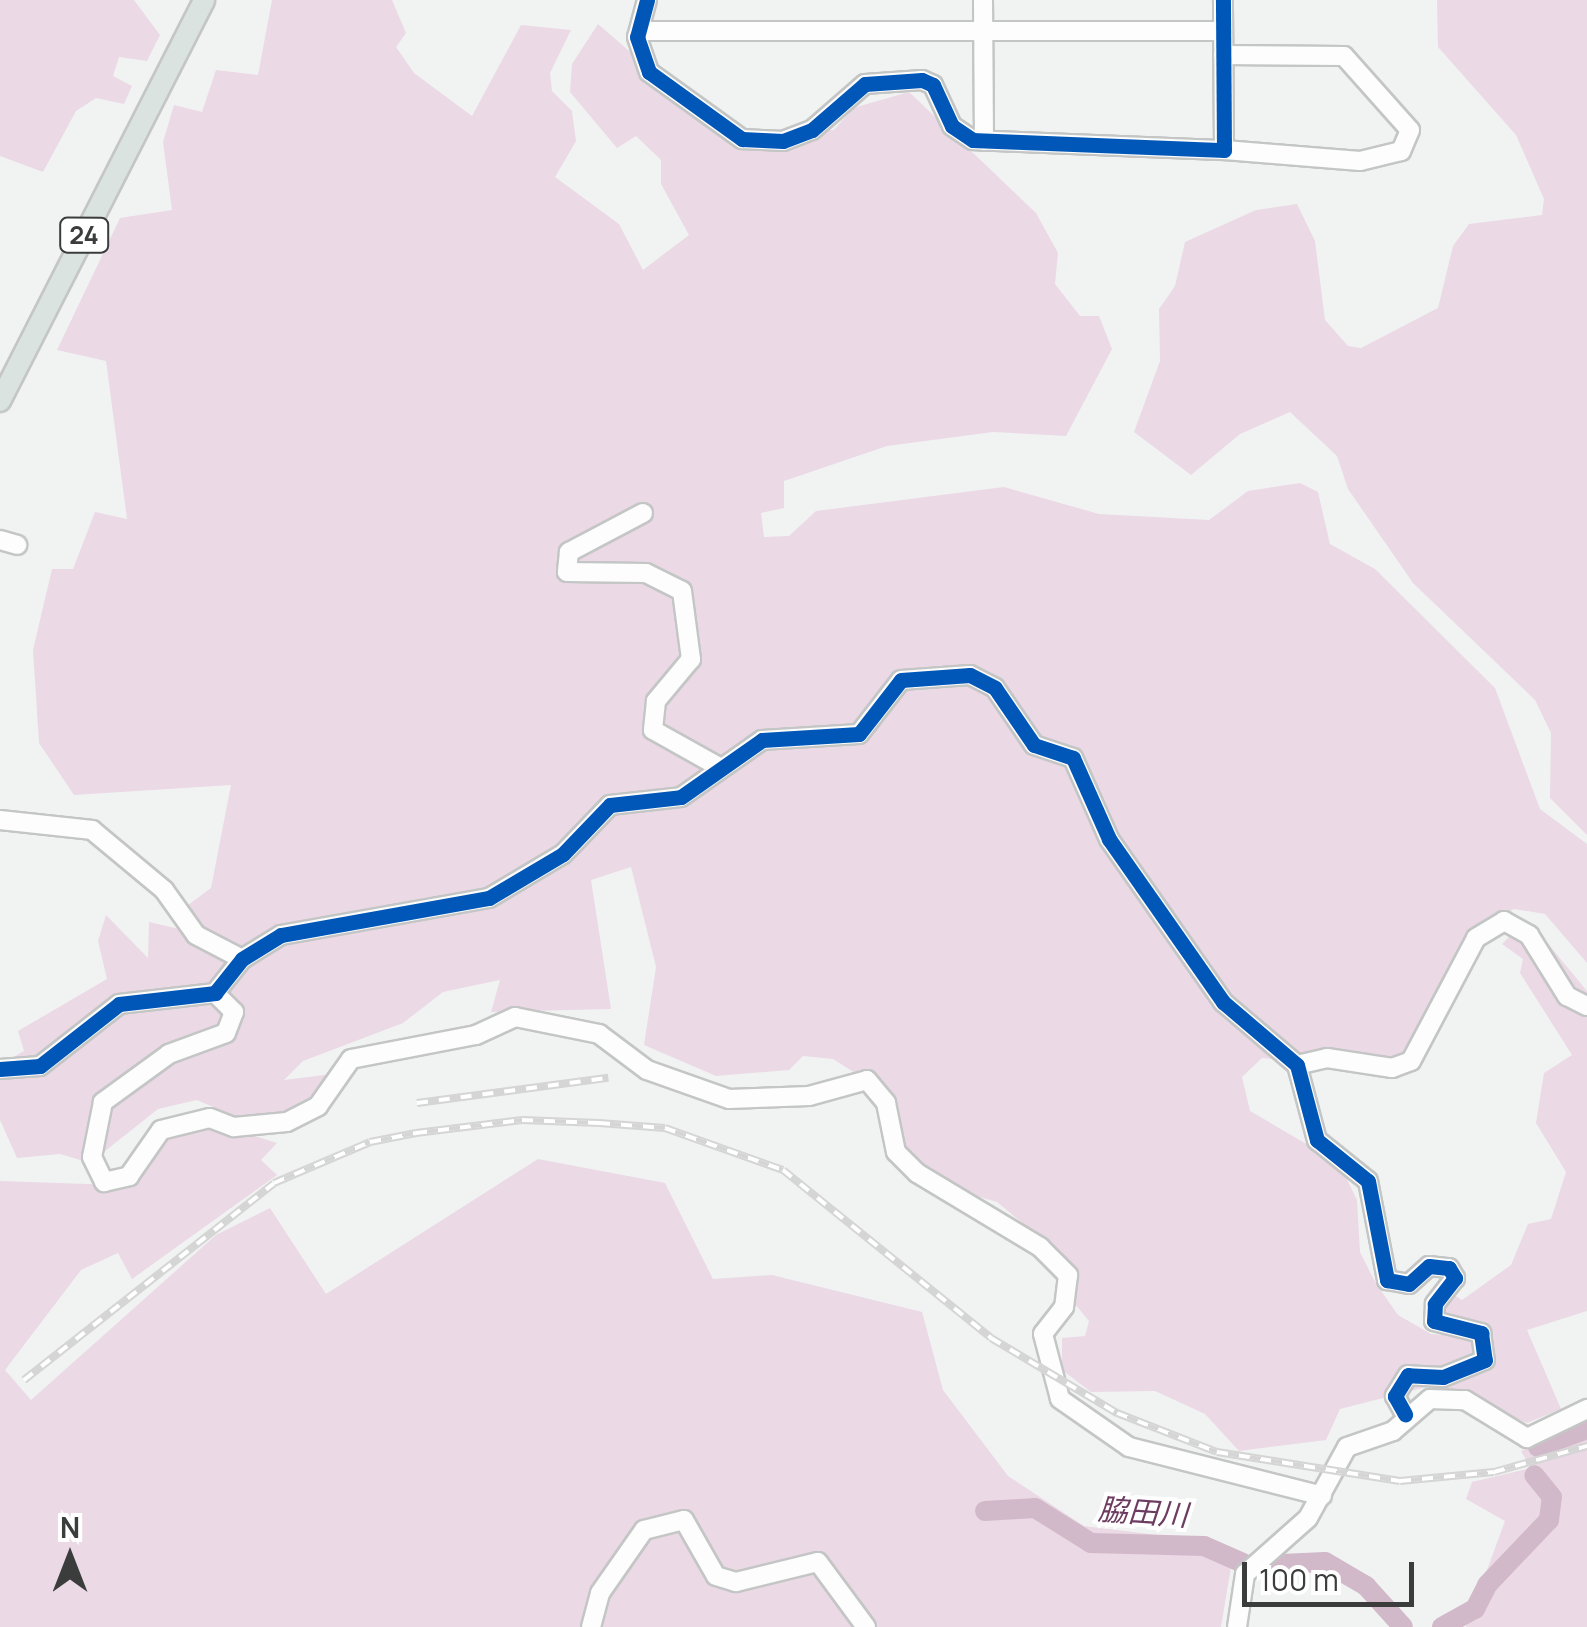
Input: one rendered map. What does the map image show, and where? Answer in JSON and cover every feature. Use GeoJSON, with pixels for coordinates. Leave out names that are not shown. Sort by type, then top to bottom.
{"type":"FeatureCollection","features":[{"type":"Feature","properties":{"kind":"main road","name":"24"},"geometry":{"type":"LineString","coordinates":[[0,400],[204,0]]}},
{"type":"Feature","properties":{"kind":"street"},"geometry":{"type":"LineString","coordinates":[[647,0],[638,50],[649,72],[742,140],[783,141],[812,130],[865,84],[922,80],[932,85],[952,126],[984,141],[1224,150],[1360,160],[1400,151],[1410,130],[1344,56],[1224,56]]}},
{"type":"Feature","properties":{"kind":"street"},"geometry":{"type":"LineString","coordinates":[[983,0],[984,141]]}},
{"type":"Feature","properties":{"kind":"street"},"geometry":{"type":"LineString","coordinates":[[1223,0],[1224,150]]}},
{"type":"Feature","properties":{"kind":"street"},"geometry":{"type":"LineString","coordinates":[[641,31],[1223,31]]}},
{"type":"Feature","properties":{"kind":"street"},"geometry":{"type":"LineString","coordinates":[[642,513],[582,541],[564,557],[566,572],[646,574],[682,592],[691,659],[656,700],[653,730],[721,768]]}},
{"type":"Feature","properties":{"kind":"street"},"geometry":{"type":"LineString","coordinates":[[0,1069],[40,1066],[119,1004],[215,994],[242,959],[281,936],[489,898],[563,854],[610,805],[681,797],[762,740],[859,734],[901,680],[943,674],[984,680],[1023,735],[1072,758],[1110,839],[1223,1002],[1296,1065],[1317,1140],[1368,1180],[1387,1280],[1409,1284],[1429,1266],[1449,1268],[1455,1278],[1435,1304],[1434,1321],[1486,1340],[1474,1370],[1401,1380],[1395,1396],[1405,1414]]}},
{"type":"Feature","properties":{"kind":"street"},"geometry":{"type":"LineString","coordinates":[[0,820],[92,830],[164,890],[196,935],[242,959]]}},
{"type":"Feature","properties":{"kind":"street"},"geometry":{"type":"LineString","coordinates":[[1296,1065],[1327,1058],[1392,1068],[1411,1061],[1476,938],[1504,921],[1530,935],[1567,996],[1587,1006]]}},
{"type":"Feature","properties":{"kind":"street"},"geometry":{"type":"LineString","coordinates":[[215,994],[234,1012],[226,1033],[169,1054],[102,1102],[92,1158],[104,1182],[128,1176],[161,1130],[210,1118],[234,1127],[287,1122],[318,1106],[351,1059],[454,1041],[516,1017],[599,1034],[647,1070],[729,1099],[808,1096],[867,1080],[886,1102],[896,1152],[917,1173],[1040,1247],[1068,1275],[1064,1307],[1044,1334],[1060,1398],[1128,1447],[1322,1496]]}},
{"type":"Feature","properties":{"kind":"street"},"geometry":{"type":"LineString","coordinates":[[1237,1627],[1246,1574],[1289,1539],[1322,1496],[1333,1461],[1347,1447],[1393,1431],[1405,1414],[1430,1399],[1465,1400],[1527,1438],[1587,1408]]}},
{"type":"Feature","properties":{"kind":"street"},"geometry":{"type":"LineString","coordinates":[[591,1627],[600,1593],[644,1530],[684,1520],[716,1576],[736,1582],[818,1562],[866,1627]]}},
{"type":"Feature","properties":{"kind":"shaded area"},"geometry":{"type":"Polygon","coordinates":[[[0,0],[134,0],[160,35],[147,61],[119,57],[113,76],[132,86],[124,104],[96,98],[76,111],[43,172],[0,156],[0,0]]]}},
{"type":"Feature","properties":{"kind":"shaded area"},"geometry":{"type":"Polygon","coordinates":[[[272,0],[392,0],[406,33],[396,47],[414,73],[472,116],[521,25],[571,30],[550,73],[552,91],[572,111],[576,141],[555,177],[619,224],[643,270],[689,235],[661,184],[661,160],[636,136],[617,148],[570,92],[572,64],[598,24],[695,108],[748,135],[834,130],[853,108],[909,92],[1036,213],[1058,253],[1055,284],[1080,316],[1099,316],[1112,349],[1066,436],[993,432],[887,446],[784,481],[784,508],[761,513],[764,537],[789,536],[816,511],[1004,487],[1099,514],[1209,520],[1248,491],[1300,483],[1318,492],[1330,544],[1375,569],[1495,688],[1540,809],[1587,844],[1587,963],[1545,914],[1514,909],[1485,923],[1394,1072],[1262,1058],[1242,1077],[1250,1111],[1339,1163],[1357,1200],[1360,1252],[1375,1282],[1398,1315],[1431,1334],[1457,1336],[1436,1324],[1444,1289],[1462,1300],[1511,1265],[1528,1224],[1551,1219],[1566,1172],[1536,1123],[1544,1073],[1572,1055],[1520,973],[1523,959],[1502,944],[1516,930],[1540,934],[1587,991],[1587,1311],[1527,1330],[1561,1409],[1527,1423],[1434,1385],[1340,1409],[1326,1440],[1239,1451],[1205,1414],[1155,1391],[1091,1392],[1062,1370],[1062,1338],[1085,1336],[1089,1321],[1075,1304],[1067,1260],[997,1202],[918,1179],[855,1073],[833,1059],[803,1056],[789,1070],[716,1076],[644,1045],[656,967],[631,867],[591,880],[611,1009],[491,1012],[500,980],[443,992],[403,1023],[303,1061],[284,1080],[333,1074],[297,1110],[243,1120],[197,1100],[158,1109],[90,1163],[60,1154],[17,1158],[0,1120],[0,1065],[24,1051],[18,1031],[107,979],[98,941],[106,915],[148,958],[149,922],[184,930],[188,905],[211,888],[231,785],[74,795],[39,743],[33,650],[52,569],[73,569],[95,512],[127,519],[106,361],[57,350],[120,218],[172,210],[163,142],[174,105],[202,112],[216,70],[258,75],[272,0]]]}},
{"type":"Feature","properties":{"kind":"shaded area"},"geometry":{"type":"Polygon","coordinates":[[[1437,0],[1587,0],[1587,835],[1550,798],[1551,733],[1535,700],[1413,583],[1348,489],[1337,456],[1290,412],[1240,434],[1191,475],[1134,432],[1160,361],[1159,309],[1175,286],[1185,242],[1256,210],[1297,204],[1315,241],[1325,320],[1348,346],[1361,348],[1438,308],[1453,246],[1469,224],[1542,215],[1544,199],[1516,135],[1438,47],[1437,0]]]}},
{"type":"Feature","properties":{"kind":"shaded area"},"geometry":{"type":"Polygon","coordinates":[[[203,1120],[277,1143],[261,1160],[277,1175],[132,1279],[118,1253],[81,1270],[5,1370],[31,1400],[216,1235],[270,1208],[326,1294],[538,1159],[665,1183],[713,1279],[772,1275],[922,1312],[943,1390],[1008,1476],[1084,1526],[1207,1541],[1231,1567],[1221,1627],[0,1627],[0,1181],[116,1185],[155,1141],[203,1120]]]}},
{"type":"Feature","properties":{"kind":"shaded area"},"geometry":{"type":"Polygon","coordinates":[[[1587,1418],[1587,1627],[1466,1627],[1505,1521],[1466,1499],[1472,1482],[1531,1468],[1521,1451],[1587,1418]]]}},
{"type":"Feature","properties":{"kind":"waterway","name":"脇田川"},"geometry":{"type":"LineString","coordinates":[[1538,1447],[1587,1429]]}},
{"type":"Feature","properties":{"kind":"waterway","name":"脇田川"},"geometry":{"type":"LineString","coordinates":[[1442,1627],[1475,1609],[1487,1585],[1549,1520],[1552,1497],[1534,1475]]}},
{"type":"Feature","properties":{"kind":"waterway","name":"脇田川"},"geometry":{"type":"LineString","coordinates":[[985,1511],[1035,1508],[1091,1543],[1204,1546],[1243,1563]]}},
{"type":"Feature","properties":{"kind":"waterway","name":"脇田川"},"geometry":{"type":"LineString","coordinates":[[1259,1565],[1325,1562],[1366,1586],[1403,1627]]}},
{"type":"Feature","properties":{"kind":"railway"},"geometry":{"type":"LineString","coordinates":[[417,1103],[608,1078]]}},
{"type":"Feature","properties":{"kind":"railway"},"geometry":{"type":"LineString","coordinates":[[24,1380],[274,1183],[370,1142],[416,1133],[522,1120],[599,1123],[665,1128],[783,1170],[991,1338],[1117,1413],[1217,1452],[1400,1481],[1494,1472],[1587,1446]]}},
{"type":"Feature","properties":{"kind":"cycle path"},"geometry":{"type":"LineString","coordinates":[[647,0],[637,37],[649,72],[742,139],[783,141],[812,130],[865,84],[922,80],[933,85],[952,126],[973,140],[1224,150],[1223,0]]}},
{"type":"Feature","properties":{"kind":"cycle path"},"geometry":{"type":"LineString","coordinates":[[0,1069],[40,1066],[119,1004],[215,993],[242,959],[281,935],[489,898],[563,854],[610,805],[681,797],[762,740],[859,734],[901,680],[970,675],[995,688],[1034,745],[1073,758],[1109,839],[1223,1002],[1297,1065],[1317,1140],[1368,1181],[1387,1280],[1409,1284],[1429,1266],[1449,1268],[1455,1278],[1435,1304],[1434,1321],[1481,1333],[1485,1360],[1443,1377],[1408,1375],[1395,1396],[1405,1414]]}}]}
